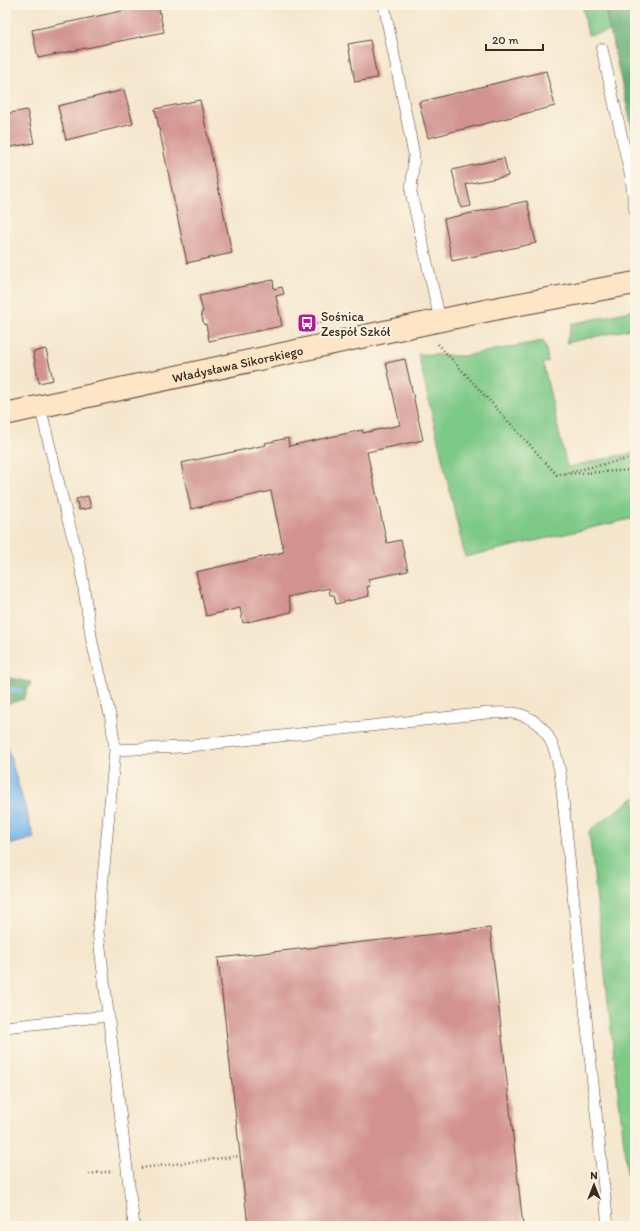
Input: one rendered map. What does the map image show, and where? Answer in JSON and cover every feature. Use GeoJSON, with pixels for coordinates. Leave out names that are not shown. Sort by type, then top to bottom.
{"type":"FeatureCollection","features":[{"type":"Feature","properties":{"kind":"street","name":"Władysława Sikorskiego"},"geometry":{"type":"LineString","coordinates":[[5,414],[440,320],[635,283]]}},
{"type":"Feature","properties":{"kind":"lane"},"geometry":{"type":"LineString","coordinates":[[384,5],[414,156],[411,192],[440,320]]}},
{"type":"Feature","properties":{"kind":"lane"},"geometry":{"type":"LineString","coordinates":[[602,49],[631,178],[635,211]]}},
{"type":"Feature","properties":{"kind":"lane"},"geometry":{"type":"LineString","coordinates":[[40,406],[65,509],[80,563],[92,642],[111,719],[115,750],[98,931],[134,1226]]}},
{"type":"Feature","properties":{"kind":"lane"},"geometry":{"type":"LineString","coordinates":[[115,750],[181,747],[487,713],[518,714],[535,722],[548,734],[557,753],[560,772],[608,1226]]}},
{"type":"Feature","properties":{"kind":"lane"},"geometry":{"type":"LineString","coordinates":[[5,1027],[108,1016]]}},
{"type":"Feature","properties":{"kind":"path"},"geometry":{"type":"LineString","coordinates":[[438,344],[557,474]]}},
{"type":"Feature","properties":{"kind":"path"},"geometry":{"type":"LineString","coordinates":[[557,474],[635,457]]}},
{"type":"Feature","properties":{"kind":"path"},"geometry":{"type":"LineString","coordinates":[[557,474],[635,470]]}},
{"type":"Feature","properties":{"kind":"path"},"geometry":{"type":"LineString","coordinates":[[89,1174],[240,1156]]}},
{"type":"Feature","properties":{"kind":"green space"},"geometry":{"type":"Polygon","coordinates":[[[582,5],[604,5],[610,31],[588,35],[582,5]]]}},
{"type":"Feature","properties":{"kind":"green space"},"geometry":{"type":"Polygon","coordinates":[[[604,5],[635,5],[635,142],[604,5]]]}},
{"type":"Feature","properties":{"kind":"green space"},"geometry":{"type":"Polygon","coordinates":[[[635,310],[635,328],[566,343],[572,324],[635,310]]]}},
{"type":"Feature","properties":{"kind":"green space"},"geometry":{"type":"Polygon","coordinates":[[[543,341],[546,348],[548,362],[543,363],[567,467],[635,452],[635,518],[465,557],[418,354],[463,356],[543,341]]]}},
{"type":"Feature","properties":{"kind":"green space"},"geometry":{"type":"Polygon","coordinates":[[[5,677],[31,682],[24,699],[5,705],[5,677]]]}},
{"type":"Feature","properties":{"kind":"green space"},"geometry":{"type":"Polygon","coordinates":[[[635,797],[635,1226],[633,1226],[589,831],[635,797]]]}},
{"type":"Feature","properties":{"kind":"water"},"geometry":{"type":"Polygon","coordinates":[[[5,743],[34,838],[5,846],[5,743]]]}},
{"type":"Feature","properties":{"kind":"building"},"geometry":{"type":"Polygon","coordinates":[[[150,5],[158,5],[164,32],[38,58],[32,30],[150,5]]]}},
{"type":"Feature","properties":{"kind":"building"},"geometry":{"type":"Polygon","coordinates":[[[370,40],[377,78],[355,82],[348,44],[370,40]]]}},
{"type":"Feature","properties":{"kind":"building"},"geometry":{"type":"Polygon","coordinates":[[[546,71],[555,106],[428,138],[419,102],[546,71]]]}},
{"type":"Feature","properties":{"kind":"building"},"geometry":{"type":"Polygon","coordinates":[[[124,90],[133,124],[66,140],[58,106],[124,90]]]}},
{"type":"Feature","properties":{"kind":"building"},"geometry":{"type":"Polygon","coordinates":[[[200,100],[232,253],[187,263],[155,109],[200,100]]]}},
{"type":"Feature","properties":{"kind":"building"},"geometry":{"type":"Polygon","coordinates":[[[27,110],[34,143],[5,148],[5,114],[27,110]]]}},
{"type":"Feature","properties":{"kind":"building"},"geometry":{"type":"Polygon","coordinates":[[[504,158],[508,176],[466,184],[471,206],[461,208],[452,170],[504,158]]]}},
{"type":"Feature","properties":{"kind":"building"},"geometry":{"type":"Polygon","coordinates":[[[527,201],[536,243],[452,261],[444,219],[527,201]]]}},
{"type":"Feature","properties":{"kind":"building"},"geometry":{"type":"Polygon","coordinates":[[[273,280],[274,289],[282,287],[284,294],[276,296],[282,326],[209,341],[206,324],[204,325],[201,313],[203,312],[199,296],[273,280]]]}},
{"type":"Feature","properties":{"kind":"building"},"geometry":{"type":"Polygon","coordinates":[[[46,349],[53,380],[39,383],[33,352],[46,349]]]}},
{"type":"Feature","properties":{"kind":"building"},"geometry":{"type":"Polygon","coordinates":[[[405,359],[423,440],[367,452],[387,543],[401,540],[408,571],[368,579],[370,586],[367,587],[369,596],[336,604],[334,595],[330,595],[329,588],[288,597],[292,612],[243,623],[240,608],[206,616],[196,572],[284,552],[271,491],[191,509],[181,463],[266,445],[265,443],[288,438],[289,446],[362,430],[363,433],[400,425],[386,363],[405,359]]]}},
{"type":"Feature","properties":{"kind":"building"},"geometry":{"type":"Polygon","coordinates":[[[88,496],[91,508],[79,510],[76,499],[88,496]]]}},
{"type":"Feature","properties":{"kind":"building"},"geometry":{"type":"Polygon","coordinates":[[[490,928],[523,1226],[248,1226],[218,958],[490,928]]]}},
{"type":"Feature","properties":{"kind":"waterway"},"geometry":{"type":"LineString","coordinates":[[5,690],[20,690]]}},
{"type":"Feature","properties":{"kind":"place","name":"Sośnica Zespół Szkół"},"geometry":{"type":"Point","coordinates":[307,323]}}]}
